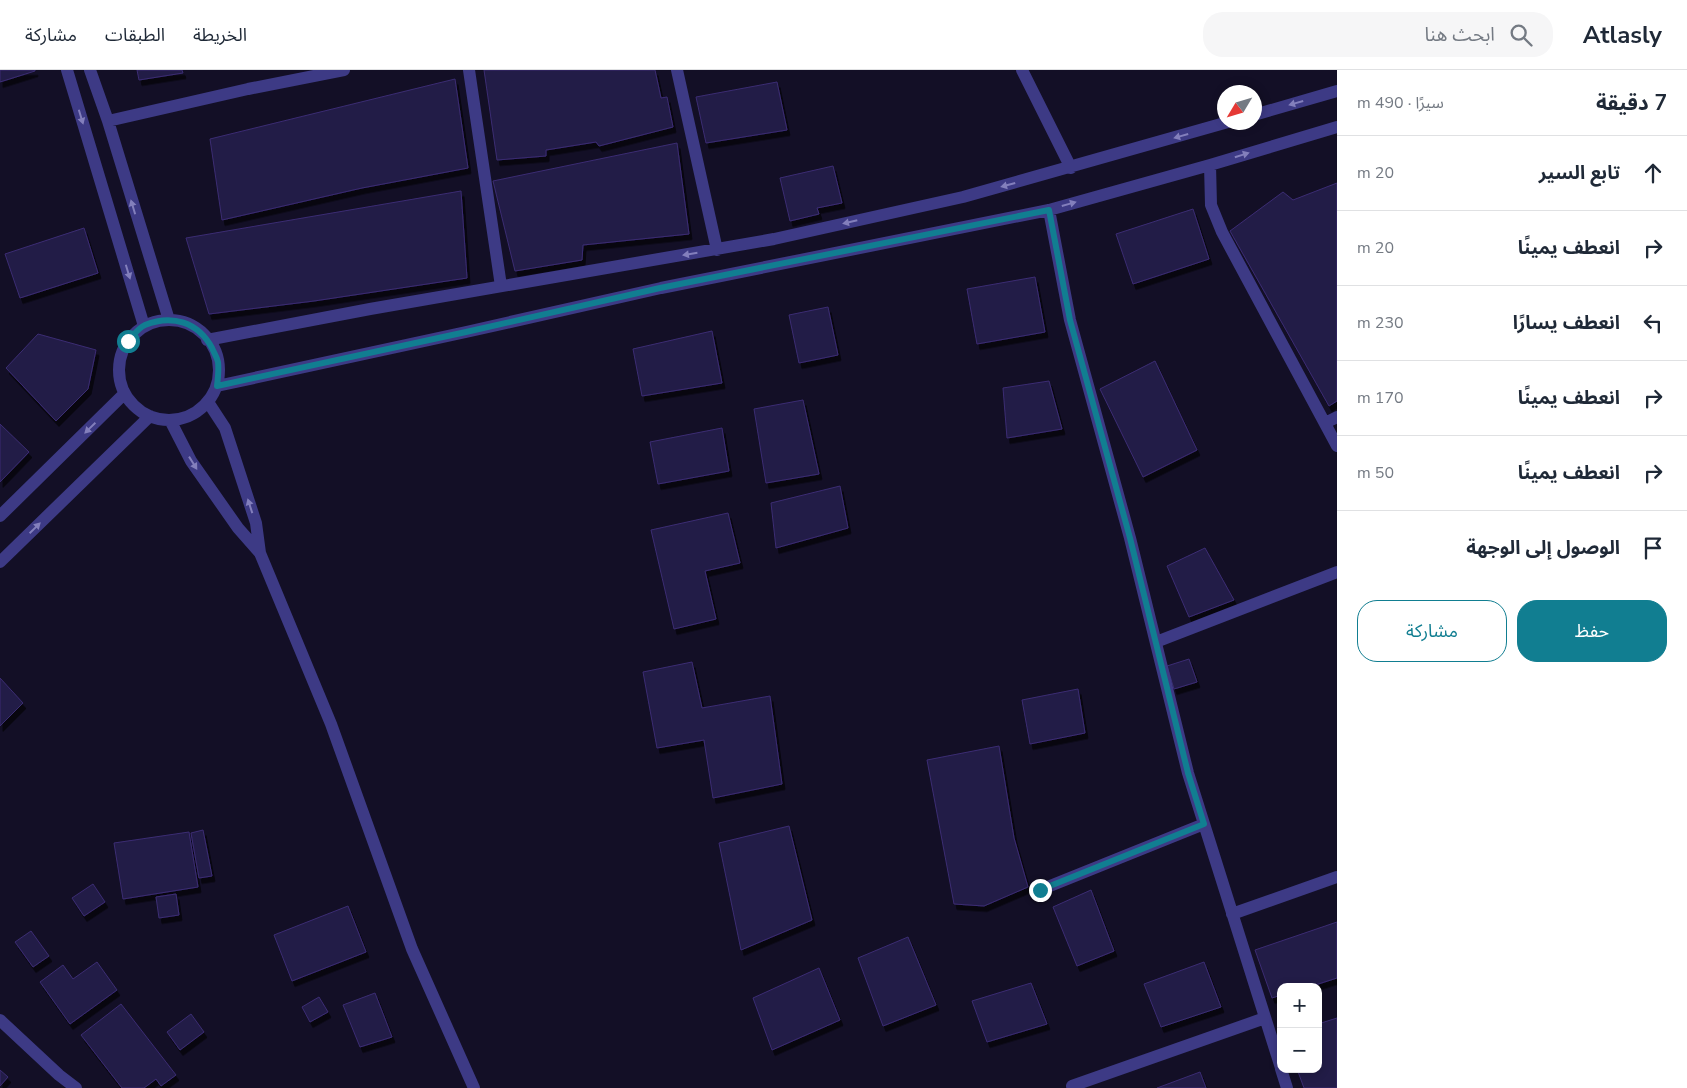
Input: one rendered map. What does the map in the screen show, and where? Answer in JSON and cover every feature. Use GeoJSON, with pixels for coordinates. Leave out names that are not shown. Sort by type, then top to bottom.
{"type":"FeatureCollection","features":[{"type":"Feature","properties":{"kind":"street"},"geometry":{"type":"LineString","coordinates":[[67,70],[144,326]]}},
{"type":"Feature","properties":{"kind":"street"},"geometry":{"type":"LineString","coordinates":[[90,70],[108,121],[169,320]]}},
{"type":"Feature","properties":{"kind":"street"},"geometry":{"type":"LineString","coordinates":[[108,121],[248,88],[344,70]]}},
{"type":"Feature","properties":{"kind":"street"},"geometry":{"type":"LineString","coordinates":[[469,70],[501,286]]}},
{"type":"Feature","properties":{"kind":"street"},"geometry":{"type":"LineString","coordinates":[[676,70],[717,250]]}},
{"type":"Feature","properties":{"kind":"street"},"geometry":{"type":"LineString","coordinates":[[1022,70],[1071,168]]}},
{"type":"Feature","properties":{"kind":"street"},"geometry":{"type":"LineString","coordinates":[[1262,113],[1337,91]]}},
{"type":"Feature","properties":{"kind":"street"},"geometry":{"type":"LineString","coordinates":[[207,340],[370,309],[774,239],[963,197],[1217,125]]}},
{"type":"Feature","properties":{"kind":"street"},"geometry":{"type":"LineString","coordinates":[[217,386],[660,288],[1049,210],[1337,127]]}},
{"type":"Feature","properties":{"kind":"street"},"geometry":{"type":"LineString","coordinates":[[1210,165],[1211,205],[1222,232],[1337,446]]}},
{"type":"Feature","properties":{"kind":"street"},"geometry":{"type":"LineString","coordinates":[[1049,210],[1070,320],[1130,538],[1188,773],[1277,1056]]}},
{"type":"Feature","properties":{"kind":"street"},"geometry":{"type":"LineString","coordinates":[[169,320],[186,323],[201,332],[218,360],[219,374],[217,386],[208,402],[195,414],[180,420],[163,421],[134,407],[124,394],[119,377],[120,357],[128,341],[144,326],[169,320]]}},
{"type":"Feature","properties":{"kind":"street"},"geometry":{"type":"LineString","coordinates":[[0,516],[124,394]]}},
{"type":"Feature","properties":{"kind":"street"},"geometry":{"type":"LineString","coordinates":[[208,402],[225,428],[256,523],[260,553],[331,724],[412,949],[474,1088]]}},
{"type":"Feature","properties":{"kind":"street"},"geometry":{"type":"LineString","coordinates":[[0,562],[150,416]]}},
{"type":"Feature","properties":{"kind":"street"},"geometry":{"type":"LineString","coordinates":[[1325,423],[1337,416]]}},
{"type":"Feature","properties":{"kind":"street"},"geometry":{"type":"LineString","coordinates":[[170,420],[191,462],[238,528],[260,553]]}},
{"type":"Feature","properties":{"kind":"street"},"geometry":{"type":"LineString","coordinates":[[1156,642],[1337,572]]}},
{"type":"Feature","properties":{"kind":"street"},"geometry":{"type":"LineString","coordinates":[[1040,890],[1204,824]]}},
{"type":"Feature","properties":{"kind":"street"},"geometry":{"type":"LineString","coordinates":[[1232,914],[1337,877]]}},
{"type":"Feature","properties":{"kind":"street"},"geometry":{"type":"LineString","coordinates":[[1072,1086],[1265,1018]]}},
{"type":"Feature","properties":{"kind":"street"},"geometry":{"type":"LineString","coordinates":[[0,1020],[59,1075],[76,1088]]}},
{"type":"Feature","properties":{"kind":"street"},"geometry":{"type":"LineString","coordinates":[[1282,1073],[1287,1088]]}},
{"type":"Feature","properties":{"kind":"building"},"geometry":{"type":"Polygon","coordinates":[[[0,70],[35,70],[35,71],[0,82],[0,70]]]}},
{"type":"Feature","properties":{"kind":"building"},"geometry":{"type":"Polygon","coordinates":[[[137,70],[182,70],[183,73],[139,80],[137,70]]]}},
{"type":"Feature","properties":{"kind":"building"},"geometry":{"type":"Polygon","coordinates":[[[484,70],[655,70],[661,98],[667,97],[673,127],[599,146],[596,142],[546,150],[546,156],[497,160],[484,70]]]}},
{"type":"Feature","properties":{"kind":"building"},"geometry":{"type":"Polygon","coordinates":[[[455,79],[468,168],[362,188],[222,220],[210,139],[455,79]]]}},
{"type":"Feature","properties":{"kind":"building"},"geometry":{"type":"Polygon","coordinates":[[[777,82],[787,130],[706,143],[696,97],[777,82]]]}},
{"type":"Feature","properties":{"kind":"building"},"geometry":{"type":"Polygon","coordinates":[[[677,143],[689,234],[583,245],[582,260],[515,271],[493,181],[677,143]]]}},
{"type":"Feature","properties":{"kind":"building"},"geometry":{"type":"Polygon","coordinates":[[[833,166],[842,203],[817,208],[819,214],[790,221],[780,178],[833,166]]]}},
{"type":"Feature","properties":{"kind":"building"},"geometry":{"type":"Polygon","coordinates":[[[1337,183],[1337,401],[1329,406],[1230,231],[1283,192],[1293,200],[1337,183]]]}},
{"type":"Feature","properties":{"kind":"building"},"geometry":{"type":"Polygon","coordinates":[[[461,191],[467,278],[314,301],[209,314],[186,238],[461,191]]]}},
{"type":"Feature","properties":{"kind":"building"},"geometry":{"type":"Polygon","coordinates":[[[1193,209],[1209,259],[1133,284],[1116,234],[1193,209]]]}},
{"type":"Feature","properties":{"kind":"building"},"geometry":{"type":"Polygon","coordinates":[[[84,228],[98,273],[20,298],[5,254],[84,228]]]}},
{"type":"Feature","properties":{"kind":"building"},"geometry":{"type":"Polygon","coordinates":[[[1035,277],[1045,332],[977,344],[967,289],[1035,277]]]}},
{"type":"Feature","properties":{"kind":"building"},"geometry":{"type":"Polygon","coordinates":[[[828,307],[838,355],[799,363],[789,315],[828,307]]]}},
{"type":"Feature","properties":{"kind":"building"},"geometry":{"type":"Polygon","coordinates":[[[712,331],[722,383],[642,396],[633,349],[712,331]]]}},
{"type":"Feature","properties":{"kind":"building"},"geometry":{"type":"Polygon","coordinates":[[[38,334],[96,350],[88,389],[56,421],[6,368],[38,334]]]}},
{"type":"Feature","properties":{"kind":"building"},"geometry":{"type":"Polygon","coordinates":[[[1155,361],[1197,450],[1143,477],[1100,389],[1155,361]]]}},
{"type":"Feature","properties":{"kind":"building"},"geometry":{"type":"Polygon","coordinates":[[[1049,381],[1062,429],[1007,438],[1003,388],[1049,381]]]}},
{"type":"Feature","properties":{"kind":"building"},"geometry":{"type":"Polygon","coordinates":[[[803,400],[819,474],[766,483],[754,409],[803,400]]]}},
{"type":"Feature","properties":{"kind":"building"},"geometry":{"type":"Polygon","coordinates":[[[0,424],[29,452],[0,482],[0,424]]]}},
{"type":"Feature","properties":{"kind":"building"},"geometry":{"type":"Polygon","coordinates":[[[722,428],[729,471],[658,484],[650,442],[722,428]]]}},
{"type":"Feature","properties":{"kind":"building"},"geometry":{"type":"Polygon","coordinates":[[[840,486],[848,528],[776,548],[771,503],[840,486]]]}},
{"type":"Feature","properties":{"kind":"building"},"geometry":{"type":"Polygon","coordinates":[[[728,513],[740,563],[705,571],[716,619],[674,629],[651,530],[728,513]]]}},
{"type":"Feature","properties":{"kind":"building"},"geometry":{"type":"Polygon","coordinates":[[[1205,548],[1234,600],[1189,617],[1167,566],[1205,548]]]}},
{"type":"Feature","properties":{"kind":"building"},"geometry":{"type":"Polygon","coordinates":[[[1189,659],[1197,682],[1174,689],[1167,666],[1189,659]]]}},
{"type":"Feature","properties":{"kind":"building"},"geometry":{"type":"Polygon","coordinates":[[[692,662],[702,708],[770,696],[782,784],[713,798],[704,740],[657,748],[643,672],[692,662]]]}},
{"type":"Feature","properties":{"kind":"building"},"geometry":{"type":"Polygon","coordinates":[[[0,678],[23,703],[0,726],[0,678]]]}},
{"type":"Feature","properties":{"kind":"building"},"geometry":{"type":"Polygon","coordinates":[[[1078,689],[1085,733],[1030,744],[1022,700],[1078,689]]]}},
{"type":"Feature","properties":{"kind":"building"},"geometry":{"type":"Polygon","coordinates":[[[999,746],[1014,838],[1028,887],[984,906],[954,904],[927,760],[999,746]]]}},
{"type":"Feature","properties":{"kind":"building"},"geometry":{"type":"Polygon","coordinates":[[[789,826],[812,920],[741,950],[719,843],[789,826]]]}},
{"type":"Feature","properties":{"kind":"building"},"geometry":{"type":"Polygon","coordinates":[[[203,830],[212,876],[199,878],[191,833],[203,830]]]}},
{"type":"Feature","properties":{"kind":"building"},"geometry":{"type":"Polygon","coordinates":[[[189,832],[198,887],[123,899],[114,843],[189,832]]]}},
{"type":"Feature","properties":{"kind":"building"},"geometry":{"type":"Polygon","coordinates":[[[93,884],[105,902],[84,916],[72,898],[93,884]]]}},
{"type":"Feature","properties":{"kind":"building"},"geometry":{"type":"Polygon","coordinates":[[[1091,890],[1114,951],[1077,966],[1053,907],[1091,890]]]}},
{"type":"Feature","properties":{"kind":"building"},"geometry":{"type":"Polygon","coordinates":[[[176,894],[179,915],[159,918],[156,897],[176,894]]]}},
{"type":"Feature","properties":{"kind":"building"},"geometry":{"type":"Polygon","coordinates":[[[348,906],[366,952],[292,981],[274,935],[348,906]]]}},
{"type":"Feature","properties":{"kind":"building"},"geometry":{"type":"Polygon","coordinates":[[[1337,922],[1337,978],[1321,983],[1277,983],[1277,996],[1272,998],[1255,950],[1337,922]]]}},
{"type":"Feature","properties":{"kind":"building"},"geometry":{"type":"Polygon","coordinates":[[[31,931],[49,956],[33,967],[15,942],[31,931]]]}},
{"type":"Feature","properties":{"kind":"building"},"geometry":{"type":"Polygon","coordinates":[[[908,937],[936,1005],[883,1026],[858,958],[908,937]]]}},
{"type":"Feature","properties":{"kind":"building"},"geometry":{"type":"Polygon","coordinates":[[[97,962],[117,990],[70,1024],[40,982],[63,965],[73,979],[97,962]]]}},
{"type":"Feature","properties":{"kind":"building"},"geometry":{"type":"Polygon","coordinates":[[[1204,962],[1221,1007],[1161,1027],[1144,984],[1204,962]]]}},
{"type":"Feature","properties":{"kind":"building"},"geometry":{"type":"Polygon","coordinates":[[[819,968],[840,1020],[772,1050],[753,998],[819,968]]]}},
{"type":"Feature","properties":{"kind":"building"},"geometry":{"type":"Polygon","coordinates":[[[1031,983],[1047,1024],[987,1042],[972,1001],[1031,983]]]}},
{"type":"Feature","properties":{"kind":"building"},"geometry":{"type":"Polygon","coordinates":[[[375,993],[392,1037],[360,1047],[343,1005],[375,993]]]}},
{"type":"Feature","properties":{"kind":"building"},"geometry":{"type":"Polygon","coordinates":[[[319,997],[328,1012],[310,1022],[302,1007],[319,997]]]}},
{"type":"Feature","properties":{"kind":"building"},"geometry":{"type":"Polygon","coordinates":[[[121,1004],[176,1075],[161,1086],[156,1079],[144,1088],[122,1088],[81,1035],[121,1004]]]}},
{"type":"Feature","properties":{"kind":"building"},"geometry":{"type":"Polygon","coordinates":[[[191,1014],[204,1032],[180,1050],[167,1032],[191,1014]]]}},
{"type":"Feature","properties":{"kind":"building"},"geometry":{"type":"Polygon","coordinates":[[[1337,1018],[1337,1088],[1304,1088],[1298,1073],[1322,1073],[1322,1023],[1337,1018]]]}},
{"type":"Feature","properties":{"kind":"building"},"geometry":{"type":"Polygon","coordinates":[[[0,1070],[8,1077],[0,1086],[0,1070]]]}},
{"type":"Feature","properties":{"kind":"building"},"geometry":{"type":"Polygon","coordinates":[[[1200,1072],[1206,1088],[1157,1088],[1200,1072]]]}},
{"type":"Feature","properties":{"kind":"route"},"geometry":{"type":"LineString","coordinates":[[128,341],[144,326],[169,320],[186,323],[201,332],[218,360],[219,374],[217,386],[660,288],[1049,210],[1070,320],[1130,538],[1188,773],[1204,824],[1040,890]]}}]}
